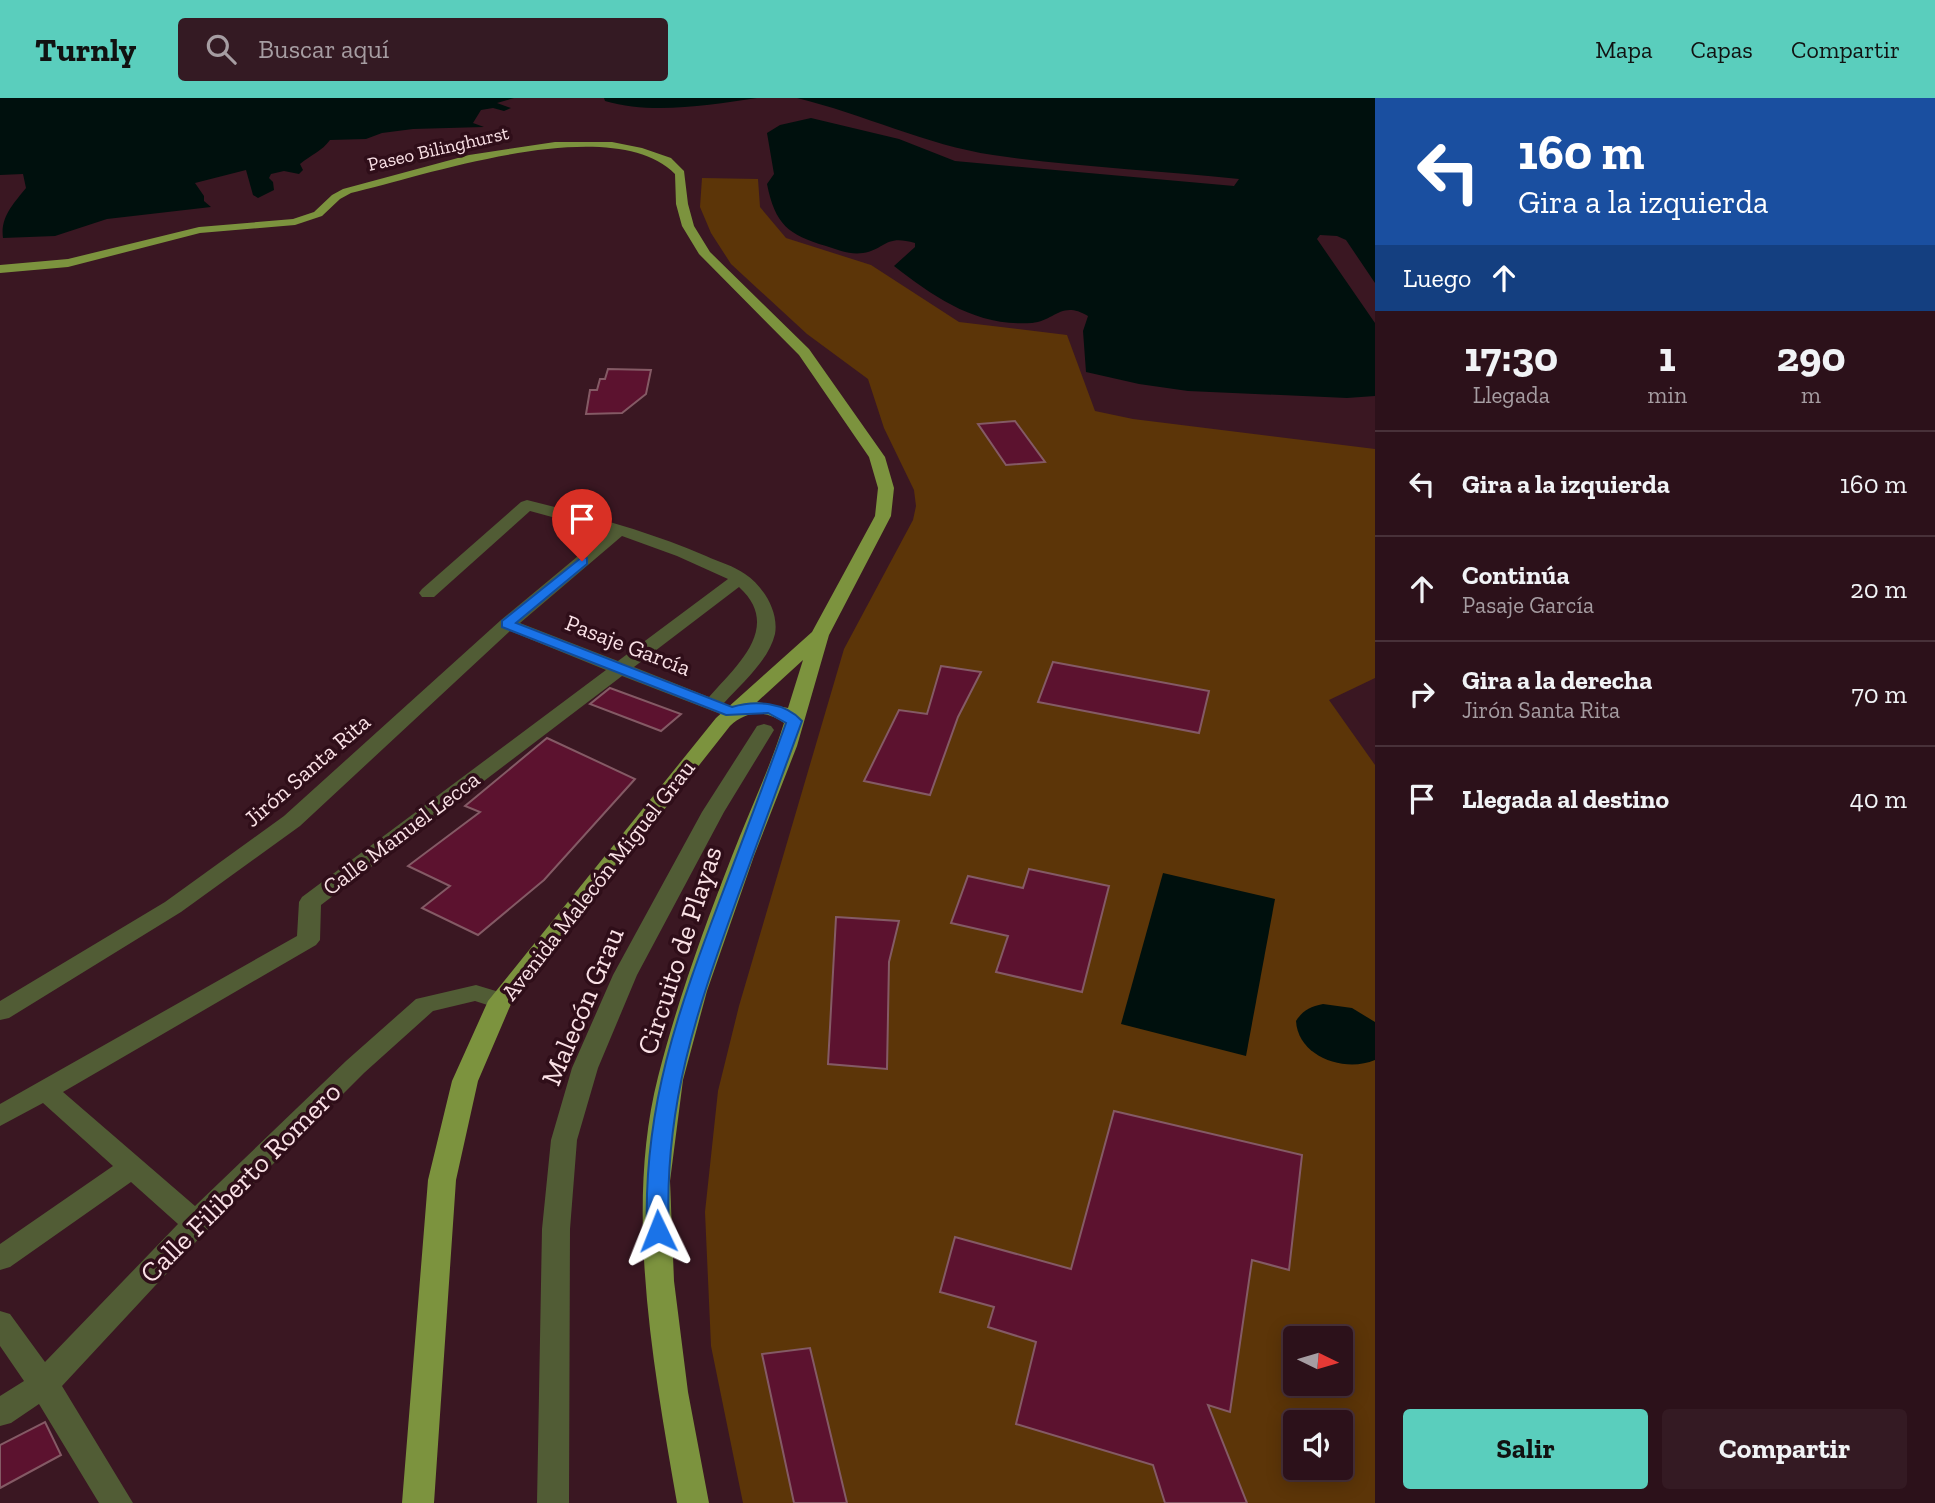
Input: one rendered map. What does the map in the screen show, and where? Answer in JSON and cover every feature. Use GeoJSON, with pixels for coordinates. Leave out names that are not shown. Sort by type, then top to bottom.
{"type":"FeatureCollection","features":[{"type":"Feature","properties":{"kind":"main road","name":"Paseo Bilinghurst"},"geometry":{"type":"LineString","coordinates":[[0,269],[68,263],[199,230],[295,222],[318,214],[336,197],[347,191],[494,152],[555,145],[594,144],[625,147],[658,156],[674,165],[680,173],[682,204],[688,226],[705,254],[804,352],[877,457],[886,488],[883,516],[820,635]]}},
{"type":"Feature","properties":{"kind":"main road","name":"Avenida Malecón Miguel Grau"},"geometry":{"type":"LineString","coordinates":[[418,1503],[442,1180],[465,1081],[500,1001],[732,712],[820,635]]}},
{"type":"Feature","properties":{"kind":"main road","name":"Circuito de Playas"},"geometry":{"type":"LineString","coordinates":[[693,1503],[673,1392],[661,1295],[656,1181],[670,1080],[695,991],[794,721],[820,635]]}},
{"type":"Feature","properties":{"kind":"main road"},"geometry":{"type":"LineString","coordinates":[[732,712],[744,708],[768,708],[779,711],[794,721]]}},
{"type":"Feature","properties":{"kind":"street"},"geometry":{"type":"LineString","coordinates":[[428,593],[527,505],[620,529],[682,551],[740,578],[760,599],[766,617],[765,635],[757,652],[712,705]]}},
{"type":"Feature","properties":{"kind":"street","name":"Jirón Santa Rita"},"geometry":{"type":"LineString","coordinates":[[0,1012],[173,907],[292,821],[507,624],[620,529]]}},
{"type":"Feature","properties":{"kind":"street","name":"Calle Manuel Lecca"},"geometry":{"type":"LineString","coordinates":[[0,1116],[308,940],[310,902],[740,578]]}},
{"type":"Feature","properties":{"kind":"street","name":"Pasaje García"},"geometry":{"type":"LineString","coordinates":[[507,624],[732,712]]}},
{"type":"Feature","properties":{"kind":"street","name":"Malecón Grau"},"geometry":{"type":"LineString","coordinates":[[553,1503],[556,1229],[564,1140],[584,1068],[625,975],[713,812],[764,730]]}},
{"type":"Feature","properties":{"kind":"street","name":"Calle Filiberto Romero"},"geometry":{"type":"LineString","coordinates":[[0,1413],[44,1384],[195,1223],[355,1067],[425,1005],[476,993],[500,1001]]}},
{"type":"Feature","properties":{"kind":"street"},"geometry":{"type":"LineString","coordinates":[[44,1090],[195,1223]]}},
{"type":"Feature","properties":{"kind":"street"},"geometry":{"type":"LineString","coordinates":[[0,1259],[132,1167]]}},
{"type":"Feature","properties":{"kind":"street"},"geometry":{"type":"LineString","coordinates":[[0,1323],[44,1384],[117,1503]]}},
{"type":"Feature","properties":{"kind":"shaded area"},"geometry":{"type":"Polygon","coordinates":[[[0,98],[514,98],[497,103],[511,108],[504,111],[493,108],[481,110],[473,123],[484,127],[413,129],[382,133],[366,139],[330,140],[300,164],[303,170],[299,174],[284,171],[271,174],[269,178],[273,182],[274,190],[258,198],[253,195],[246,170],[195,183],[204,196],[204,201],[211,207],[107,219],[55,236],[3,238],[6,217],[26,188],[23,174],[0,175],[0,98]]]}},
{"type":"Feature","properties":{"kind":"shaded area"},"geometry":{"type":"Polygon","coordinates":[[[604,98],[757,98],[661,108],[623,105],[605,101],[604,98]]]}},
{"type":"Feature","properties":{"kind":"shaded area"},"geometry":{"type":"Polygon","coordinates":[[[797,98],[1375,98],[1375,283],[1346,240],[1337,236],[1320,235],[1317,239],[1375,323],[1375,396],[1347,398],[1188,391],[1086,372],[1083,331],[1088,316],[1071,310],[1032,323],[1012,323],[975,315],[941,299],[894,266],[915,247],[915,243],[897,240],[871,251],[853,253],[813,242],[793,232],[779,218],[770,198],[767,184],[774,174],[767,133],[780,125],[811,118],[899,139],[955,161],[1234,186],[1239,179],[993,155],[943,144],[797,98]]]}},
{"type":"Feature","properties":{"kind":"shaded area"},"geometry":{"type":"Polygon","coordinates":[[[702,178],[758,179],[760,207],[786,238],[871,265],[959,322],[1067,335],[1095,411],[1133,419],[1375,449],[1375,678],[1329,700],[1375,765],[1375,1503],[743,1503],[711,1346],[705,1212],[718,1091],[739,1006],[844,649],[913,520],[916,506],[914,490],[884,428],[868,379],[807,334],[731,264],[711,233],[700,207],[702,178]]]}},
{"type":"Feature","properties":{"kind":"shaded area"},"geometry":{"type":"Polygon","coordinates":[[[1163,873],[1275,899],[1246,1056],[1121,1024],[1163,873]]]}},
{"type":"Feature","properties":{"kind":"shaded area"},"geometry":{"type":"Polygon","coordinates":[[[1323,1004],[1352,1008],[1375,1022],[1375,1060],[1363,1064],[1337,1063],[1314,1053],[1305,1044],[1296,1021],[1307,1009],[1323,1004]]]}},
{"type":"Feature","properties":{"kind":"building"},"geometry":{"type":"Polygon","coordinates":[[[608,369],[651,370],[646,394],[622,413],[586,414],[590,390],[597,390],[600,379],[605,379],[608,369]]]}},
{"type":"Feature","properties":{"kind":"building"},"geometry":{"type":"Polygon","coordinates":[[[1015,421],[1045,462],[1006,465],[978,424],[1015,421]]]}},
{"type":"Feature","properties":{"kind":"building"},"geometry":{"type":"Polygon","coordinates":[[[1053,662],[1209,691],[1199,733],[1038,702],[1053,662]]]}},
{"type":"Feature","properties":{"kind":"building"},"geometry":{"type":"Polygon","coordinates":[[[941,666],[981,672],[958,717],[930,795],[864,781],[899,710],[927,714],[941,666]]]}},
{"type":"Feature","properties":{"kind":"building"},"geometry":{"type":"Polygon","coordinates":[[[610,688],[681,714],[661,731],[590,704],[610,688]]]}},
{"type":"Feature","properties":{"kind":"building"},"geometry":{"type":"Polygon","coordinates":[[[547,738],[635,779],[544,880],[478,935],[422,908],[450,886],[408,866],[480,812],[465,806],[547,738]]]}},
{"type":"Feature","properties":{"kind":"building"},"geometry":{"type":"Polygon","coordinates":[[[1029,869],[1109,886],[1082,992],[996,972],[1008,936],[951,923],[968,876],[1023,888],[1029,869]]]}},
{"type":"Feature","properties":{"kind":"building"},"geometry":{"type":"Polygon","coordinates":[[[836,917],[899,921],[889,962],[887,1069],[828,1064],[836,917]]]}},
{"type":"Feature","properties":{"kind":"building"},"geometry":{"type":"Polygon","coordinates":[[[1114,1111],[1302,1155],[1289,1270],[1252,1260],[1230,1412],[1208,1405],[1247,1503],[1165,1503],[1153,1465],[1016,1424],[1036,1342],[988,1327],[994,1307],[940,1292],[955,1237],[1071,1269],[1114,1111]]]}},
{"type":"Feature","properties":{"kind":"building"},"geometry":{"type":"Polygon","coordinates":[[[810,1348],[847,1503],[794,1503],[762,1354],[810,1348]]]}},
{"type":"Feature","properties":{"kind":"building"},"geometry":{"type":"Polygon","coordinates":[[[45,1422],[61,1455],[0,1488],[0,1445],[45,1422]]]}},
{"type":"Feature","properties":{"kind":"route"},"geometry":{"type":"LineString","coordinates":[[582,561],[507,624],[732,712],[744,708],[768,708],[779,711],[794,721],[695,991],[670,1080],[656,1181],[658,1231]]}}]}
